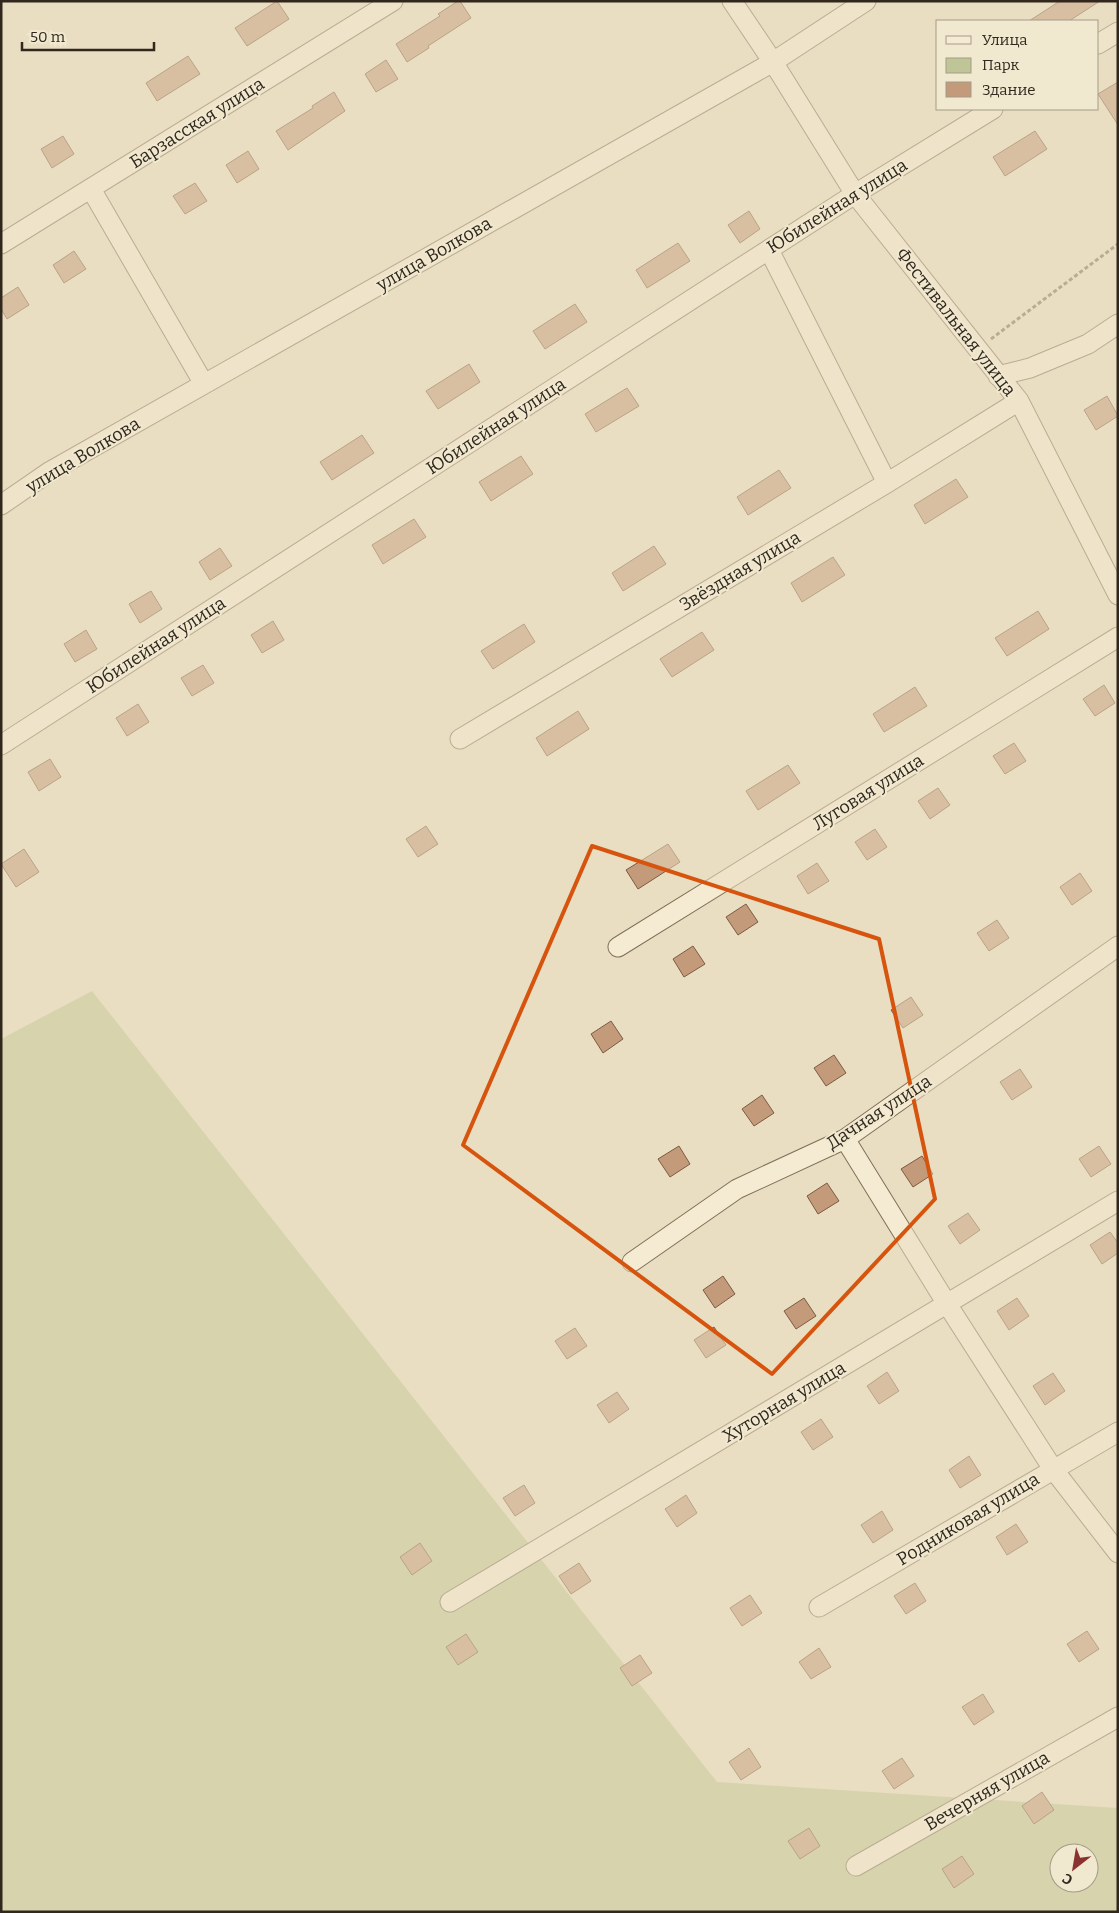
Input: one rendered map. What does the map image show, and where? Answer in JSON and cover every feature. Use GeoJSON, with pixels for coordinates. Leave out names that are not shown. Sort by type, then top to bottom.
{"type":"FeatureCollection","features":[{"type":"Feature","properties":{"kind":"street","name":"Барзасская улица"},"geometry":{"type":"LineString","coordinates":[[1,244],[393,1]]}},
{"type":"Feature","properties":{"kind":"street","name":"Фестивальная улица"},"geometry":{"type":"LineString","coordinates":[[732,1],[773,62],[855,194],[1019,402],[1118,595]]}},
{"type":"Feature","properties":{"kind":"street","name":"улица Волкова"},"geometry":{"type":"LineString","coordinates":[[1,505],[49,472],[773,62],[866,1]]}},
{"type":"Feature","properties":{"kind":"street"},"geometry":{"type":"LineString","coordinates":[[1099,43],[1118,32]]}},
{"type":"Feature","properties":{"kind":"street","name":"Юбилейная улица"},"geometry":{"type":"LineString","coordinates":[[1,745],[855,194],[991,110]]}},
{"type":"Feature","properties":{"kind":"street"},"geometry":{"type":"LineString","coordinates":[[91,189],[204,384]]}},
{"type":"Feature","properties":{"kind":"street"},"geometry":{"type":"LineString","coordinates":[[769,250],[887,483]]}},
{"type":"Feature","properties":{"kind":"street"},"geometry":{"type":"LineString","coordinates":[[998,376],[1030,368],[1088,344],[1118,324]]}},
{"type":"Feature","properties":{"kind":"street","name":"Звёздная улица"},"geometry":{"type":"LineString","coordinates":[[460,740],[1019,402]]}},
{"type":"Feature","properties":{"kind":"street","name":"Луговая улица"},"geometry":{"type":"LineString","coordinates":[[618,947],[1118,637]]}},
{"type":"Feature","properties":{"kind":"street","name":"Дачная улица"},"geometry":{"type":"LineString","coordinates":[[632,1262],[737,1189],[845,1139],[1118,946]]}},
{"type":"Feature","properties":{"kind":"street"},"geometry":{"type":"LineString","coordinates":[[845,1139],[946,1304],[1053,1469],[1118,1553]]}},
{"type":"Feature","properties":{"kind":"street","name":"Хуторная улица"},"geometry":{"type":"LineString","coordinates":[[450,1602],[1118,1201]]}},
{"type":"Feature","properties":{"kind":"street","name":"Родниковая улица"},"geometry":{"type":"LineString","coordinates":[[819,1607],[1118,1432]]}},
{"type":"Feature","properties":{"kind":"street","name":"Вечерняя улица"},"geometry":{"type":"LineString","coordinates":[[856,1866],[1118,1717]]}},
{"type":"Feature","properties":{"kind":"path"},"geometry":{"type":"LineString","coordinates":[[977,350],[1118,244]]}},
{"type":"Feature","properties":{"kind":"highlighted area"},"geometry":{"type":"Polygon","coordinates":[[[592,846],[879,939],[935,1199],[772,1374],[463,1145],[592,846]]]}},
{"type":"Feature","properties":{"kind":"green space"},"geometry":{"type":"Polygon","coordinates":[[[92,991],[717,1782],[1118,1808],[1118,1912],[1,1912],[1,1039],[92,991]]]}},
{"type":"Feature","properties":{"kind":"building"},"geometry":{"type":"Polygon","coordinates":[[[277,1],[289,19],[247,46],[235,28],[277,1]]]}},
{"type":"Feature","properties":{"kind":"building"},"geometry":{"type":"Polygon","coordinates":[[[460,1],[471,18],[407,62],[396,44],[440,16],[438,14],[460,1]]]}},
{"type":"Feature","properties":{"kind":"building"},"geometry":{"type":"Polygon","coordinates":[[[1060,1],[1100,1],[1071,20],[1031,20],[1060,1]]]}},
{"type":"Feature","properties":{"kind":"building"},"geometry":{"type":"Polygon","coordinates":[[[188,56],[200,74],[157,101],[146,83],[188,56]]]}},
{"type":"Feature","properties":{"kind":"building"},"geometry":{"type":"Polygon","coordinates":[[[386,60],[398,79],[376,92],[365,74],[386,60]]]}},
{"type":"Feature","properties":{"kind":"building"},"geometry":{"type":"Polygon","coordinates":[[[1118,82],[1118,125],[1099,96],[1099,93],[1118,82]]]}},
{"type":"Feature","properties":{"kind":"building"},"geometry":{"type":"Polygon","coordinates":[[[334,92],[345,111],[288,150],[276,131],[313,108],[312,106],[334,92]]]}},
{"type":"Feature","properties":{"kind":"building"},"geometry":{"type":"Polygon","coordinates":[[[1035,131],[1047,149],[1005,176],[993,157],[1035,131]]]}},
{"type":"Feature","properties":{"kind":"building"},"geometry":{"type":"Polygon","coordinates":[[[63,136],[74,154],[52,168],[41,149],[63,136]]]}},
{"type":"Feature","properties":{"kind":"building"},"geometry":{"type":"Polygon","coordinates":[[[248,151],[259,169],[237,183],[226,165],[248,151]]]}},
{"type":"Feature","properties":{"kind":"building"},"geometry":{"type":"Polygon","coordinates":[[[195,183],[207,201],[185,214],[173,196],[195,183]]]}},
{"type":"Feature","properties":{"kind":"building"},"geometry":{"type":"Polygon","coordinates":[[[749,211],[760,229],[740,243],[728,225],[749,211]]]}},
{"type":"Feature","properties":{"kind":"building"},"geometry":{"type":"Polygon","coordinates":[[[678,243],[690,261],[647,288],[636,270],[678,243]]]}},
{"type":"Feature","properties":{"kind":"building"},"geometry":{"type":"Polygon","coordinates":[[[74,251],[86,269],[64,283],[53,265],[74,251]]]}},
{"type":"Feature","properties":{"kind":"building"},"geometry":{"type":"Polygon","coordinates":[[[18,287],[29,305],[7,319],[1,309],[1,298],[18,287]]]}},
{"type":"Feature","properties":{"kind":"building"},"geometry":{"type":"Polygon","coordinates":[[[575,304],[587,322],[545,349],[533,331],[575,304]]]}},
{"type":"Feature","properties":{"kind":"building"},"geometry":{"type":"Polygon","coordinates":[[[469,364],[480,382],[438,409],[426,391],[469,364]]]}},
{"type":"Feature","properties":{"kind":"building"},"geometry":{"type":"Polygon","coordinates":[[[627,388],[639,406],[596,432],[585,414],[627,388]]]}},
{"type":"Feature","properties":{"kind":"building"},"geometry":{"type":"Polygon","coordinates":[[[1107,396],[1118,416],[1096,430],[1084,410],[1107,396]]]}},
{"type":"Feature","properties":{"kind":"building"},"geometry":{"type":"Polygon","coordinates":[[[362,435],[374,453],[332,480],[320,462],[362,435]]]}},
{"type":"Feature","properties":{"kind":"building"},"geometry":{"type":"Polygon","coordinates":[[[521,456],[533,474],[491,501],[479,482],[521,456]]]}},
{"type":"Feature","properties":{"kind":"building"},"geometry":{"type":"Polygon","coordinates":[[[779,470],[791,488],[748,515],[737,497],[779,470]]]}},
{"type":"Feature","properties":{"kind":"building"},"geometry":{"type":"Polygon","coordinates":[[[956,479],[968,497],[925,524],[914,505],[956,479]]]}},
{"type":"Feature","properties":{"kind":"building"},"geometry":{"type":"Polygon","coordinates":[[[414,519],[426,537],[383,564],[372,545],[414,519]]]}},
{"type":"Feature","properties":{"kind":"building"},"geometry":{"type":"Polygon","coordinates":[[[654,546],[666,564],[623,591],[612,573],[654,546]]]}},
{"type":"Feature","properties":{"kind":"building"},"geometry":{"type":"Polygon","coordinates":[[[220,548],[232,566],[210,580],[199,562],[220,548]]]}},
{"type":"Feature","properties":{"kind":"building"},"geometry":{"type":"Polygon","coordinates":[[[833,557],[845,575],[802,602],[791,583],[833,557]]]}},
{"type":"Feature","properties":{"kind":"building"},"geometry":{"type":"Polygon","coordinates":[[[151,591],[162,609],[140,623],[129,604],[151,591]]]}},
{"type":"Feature","properties":{"kind":"building"},"geometry":{"type":"Polygon","coordinates":[[[1038,611],[1049,629],[1007,656],[995,638],[1038,611]]]}},
{"type":"Feature","properties":{"kind":"building"},"geometry":{"type":"Polygon","coordinates":[[[273,621],[284,640],[262,653],[251,635],[273,621]]]}},
{"type":"Feature","properties":{"kind":"building"},"geometry":{"type":"Polygon","coordinates":[[[524,624],[535,642],[493,669],[481,651],[524,624]]]}},
{"type":"Feature","properties":{"kind":"building"},"geometry":{"type":"Polygon","coordinates":[[[86,630],[97,649],[75,662],[64,644],[86,630]]]}},
{"type":"Feature","properties":{"kind":"building"},"geometry":{"type":"Polygon","coordinates":[[[702,632],[714,650],[672,677],[660,659],[702,632]]]}},
{"type":"Feature","properties":{"kind":"building"},"geometry":{"type":"Polygon","coordinates":[[[203,665],[214,683],[192,696],[181,678],[203,665]]]}},
{"type":"Feature","properties":{"kind":"building"},"geometry":{"type":"Polygon","coordinates":[[[1104,685],[1115,703],[1095,716],[1083,699],[1104,685]]]}},
{"type":"Feature","properties":{"kind":"building"},"geometry":{"type":"Polygon","coordinates":[[[915,687],[927,706],[884,732],[873,714],[915,687]]]}},
{"type":"Feature","properties":{"kind":"building"},"geometry":{"type":"Polygon","coordinates":[[[138,704],[149,722],[127,736],[116,718],[138,704]]]}},
{"type":"Feature","properties":{"kind":"building"},"geometry":{"type":"Polygon","coordinates":[[[578,711],[589,729],[547,756],[536,738],[578,711]]]}},
{"type":"Feature","properties":{"kind":"building"},"geometry":{"type":"Polygon","coordinates":[[[1014,743],[1026,761],[1005,774],[993,756],[1014,743]]]}},
{"type":"Feature","properties":{"kind":"building"},"geometry":{"type":"Polygon","coordinates":[[[50,759],[61,777],[39,791],[28,772],[50,759]]]}},
{"type":"Feature","properties":{"kind":"building"},"geometry":{"type":"Polygon","coordinates":[[[788,765],[800,783],[758,810],[746,791],[788,765]]]}},
{"type":"Feature","properties":{"kind":"building"},"geometry":{"type":"Polygon","coordinates":[[[938,788],[950,805],[930,819],[918,801],[938,788]]]}},
{"type":"Feature","properties":{"kind":"building"},"geometry":{"type":"Polygon","coordinates":[[[426,826],[438,844],[418,857],[406,839],[426,826]]]}},
{"type":"Feature","properties":{"kind":"building"},"geometry":{"type":"Polygon","coordinates":[[[875,829],[887,847],[867,860],[855,842],[875,829]]]}},
{"type":"Feature","properties":{"kind":"building"},"geometry":{"type":"Polygon","coordinates":[[[668,844],[680,862],[638,889],[626,870],[668,844]]]}},
{"type":"Feature","properties":{"kind":"building"},"geometry":{"type":"Polygon","coordinates":[[[24,849],[39,872],[16,887],[1,864],[24,849]]]}},
{"type":"Feature","properties":{"kind":"building"},"geometry":{"type":"Polygon","coordinates":[[[817,863],[829,881],[808,894],[797,876],[817,863]]]}},
{"type":"Feature","properties":{"kind":"building"},"geometry":{"type":"Polygon","coordinates":[[[1080,873],[1092,891],[1072,905],[1060,887],[1080,873]]]}},
{"type":"Feature","properties":{"kind":"building"},"geometry":{"type":"Polygon","coordinates":[[[746,904],[758,922],[738,935],[726,917],[746,904]]]}},
{"type":"Feature","properties":{"kind":"building"},"geometry":{"type":"Polygon","coordinates":[[[997,920],[1009,938],[989,951],[977,933],[997,920]]]}},
{"type":"Feature","properties":{"kind":"building"},"geometry":{"type":"Polygon","coordinates":[[[693,946],[705,964],[684,977],[673,959],[693,946]]]}},
{"type":"Feature","properties":{"kind":"building"},"geometry":{"type":"Polygon","coordinates":[[[911,997],[923,1015],[903,1028],[891,1010],[911,997]]]}},
{"type":"Feature","properties":{"kind":"building"},"geometry":{"type":"Polygon","coordinates":[[[611,1021],[623,1039],[603,1053],[591,1034],[611,1021]]]}},
{"type":"Feature","properties":{"kind":"building"},"geometry":{"type":"Polygon","coordinates":[[[834,1055],[846,1073],[826,1086],[814,1068],[834,1055]]]}},
{"type":"Feature","properties":{"kind":"building"},"geometry":{"type":"Polygon","coordinates":[[[1020,1069],[1032,1087],[1012,1100],[1000,1082],[1020,1069]]]}},
{"type":"Feature","properties":{"kind":"building"},"geometry":{"type":"Polygon","coordinates":[[[762,1095],[774,1113],[754,1126],[742,1109],[762,1095]]]}},
{"type":"Feature","properties":{"kind":"building"},"geometry":{"type":"Polygon","coordinates":[[[679,1146],[690,1164],[670,1177],[658,1159],[679,1146]]]}},
{"type":"Feature","properties":{"kind":"building"},"geometry":{"type":"Polygon","coordinates":[[[1099,1146],[1111,1164],[1091,1177],[1079,1159],[1099,1146]]]}},
{"type":"Feature","properties":{"kind":"building"},"geometry":{"type":"Polygon","coordinates":[[[922,1156],[933,1174],[913,1187],[901,1169],[922,1156]]]}},
{"type":"Feature","properties":{"kind":"building"},"geometry":{"type":"Polygon","coordinates":[[[827,1183],[839,1201],[818,1214],[807,1196],[827,1183]]]}},
{"type":"Feature","properties":{"kind":"building"},"geometry":{"type":"Polygon","coordinates":[[[968,1213],[980,1230],[960,1244],[948,1226],[968,1213]]]}},
{"type":"Feature","properties":{"kind":"building"},"geometry":{"type":"Polygon","coordinates":[[[1110,1232],[1118,1243],[1118,1253],[1102,1264],[1090,1245],[1110,1232]]]}},
{"type":"Feature","properties":{"kind":"building"},"geometry":{"type":"Polygon","coordinates":[[[723,1276],[735,1294],[715,1308],[703,1290],[723,1276]]]}},
{"type":"Feature","properties":{"kind":"building"},"geometry":{"type":"Polygon","coordinates":[[[804,1298],[816,1316],[796,1329],[784,1311],[804,1298]]]}},
{"type":"Feature","properties":{"kind":"building"},"geometry":{"type":"Polygon","coordinates":[[[1017,1298],[1029,1316],[1009,1330],[997,1311],[1017,1298]]]}},
{"type":"Feature","properties":{"kind":"building"},"geometry":{"type":"Polygon","coordinates":[[[714,1327],[726,1345],[706,1358],[694,1340],[714,1327]]]}},
{"type":"Feature","properties":{"kind":"building"},"geometry":{"type":"Polygon","coordinates":[[[575,1328],[587,1346],[567,1359],[555,1341],[575,1328]]]}},
{"type":"Feature","properties":{"kind":"building"},"geometry":{"type":"Polygon","coordinates":[[[887,1372],[899,1391],[879,1404],[867,1386],[887,1372]]]}},
{"type":"Feature","properties":{"kind":"building"},"geometry":{"type":"Polygon","coordinates":[[[1053,1373],[1065,1391],[1045,1405],[1033,1386],[1053,1373]]]}},
{"type":"Feature","properties":{"kind":"building"},"geometry":{"type":"Polygon","coordinates":[[[617,1392],[629,1409],[609,1423],[597,1405],[617,1392]]]}},
{"type":"Feature","properties":{"kind":"building"},"geometry":{"type":"Polygon","coordinates":[[[821,1419],[833,1437],[813,1450],[801,1432],[821,1419]]]}},
{"type":"Feature","properties":{"kind":"building"},"geometry":{"type":"Polygon","coordinates":[[[969,1456],[981,1475],[960,1488],[949,1470],[969,1456]]]}},
{"type":"Feature","properties":{"kind":"building"},"geometry":{"type":"Polygon","coordinates":[[[524,1485],[535,1503],[515,1516],[503,1498],[524,1485]]]}},
{"type":"Feature","properties":{"kind":"building"},"geometry":{"type":"Polygon","coordinates":[[[686,1495],[697,1513],[677,1527],[665,1509],[686,1495]]]}},
{"type":"Feature","properties":{"kind":"building"},"geometry":{"type":"Polygon","coordinates":[[[882,1511],[893,1530],[873,1543],[861,1525],[882,1511]]]}},
{"type":"Feature","properties":{"kind":"building"},"geometry":{"type":"Polygon","coordinates":[[[1016,1524],[1028,1542],[1007,1555],[996,1537],[1016,1524]]]}},
{"type":"Feature","properties":{"kind":"building"},"geometry":{"type":"Polygon","coordinates":[[[420,1543],[432,1561],[412,1575],[400,1557],[420,1543]]]}},
{"type":"Feature","properties":{"kind":"building"},"geometry":{"type":"Polygon","coordinates":[[[579,1563],[591,1581],[571,1594],[559,1576],[579,1563]]]}},
{"type":"Feature","properties":{"kind":"building"},"geometry":{"type":"Polygon","coordinates":[[[915,1583],[926,1601],[906,1614],[894,1596],[915,1583]]]}},
{"type":"Feature","properties":{"kind":"building"},"geometry":{"type":"Polygon","coordinates":[[[750,1595],[762,1613],[742,1626],[730,1608],[750,1595]]]}},
{"type":"Feature","properties":{"kind":"building"},"geometry":{"type":"Polygon","coordinates":[[[1087,1631],[1099,1649],[1079,1662],[1067,1644],[1087,1631]]]}},
{"type":"Feature","properties":{"kind":"building"},"geometry":{"type":"Polygon","coordinates":[[[466,1634],[478,1652],[458,1665],[446,1647],[466,1634]]]}},
{"type":"Feature","properties":{"kind":"building"},"geometry":{"type":"Polygon","coordinates":[[[819,1648],[831,1667],[811,1679],[799,1662],[819,1648]]]}},
{"type":"Feature","properties":{"kind":"building"},"geometry":{"type":"Polygon","coordinates":[[[640,1655],[652,1673],[632,1686],[620,1668],[640,1655]]]}},
{"type":"Feature","properties":{"kind":"building"},"geometry":{"type":"Polygon","coordinates":[[[983,1694],[994,1712],[974,1725],[962,1707],[983,1694]]]}},
{"type":"Feature","properties":{"kind":"building"},"geometry":{"type":"Polygon","coordinates":[[[749,1748],[761,1767],[741,1780],[729,1762],[749,1748]]]}},
{"type":"Feature","properties":{"kind":"building"},"geometry":{"type":"Polygon","coordinates":[[[902,1758],[914,1776],[894,1789],[882,1771],[902,1758]]]}},
{"type":"Feature","properties":{"kind":"building"},"geometry":{"type":"Polygon","coordinates":[[[1042,1792],[1054,1810],[1034,1824],[1022,1806],[1042,1792]]]}},
{"type":"Feature","properties":{"kind":"building"},"geometry":{"type":"Polygon","coordinates":[[[809,1828],[820,1846],[800,1859],[788,1841],[809,1828]]]}},
{"type":"Feature","properties":{"kind":"building"},"geometry":{"type":"Polygon","coordinates":[[[962,1856],[974,1874],[954,1888],[942,1869],[962,1856]]]}}]}
